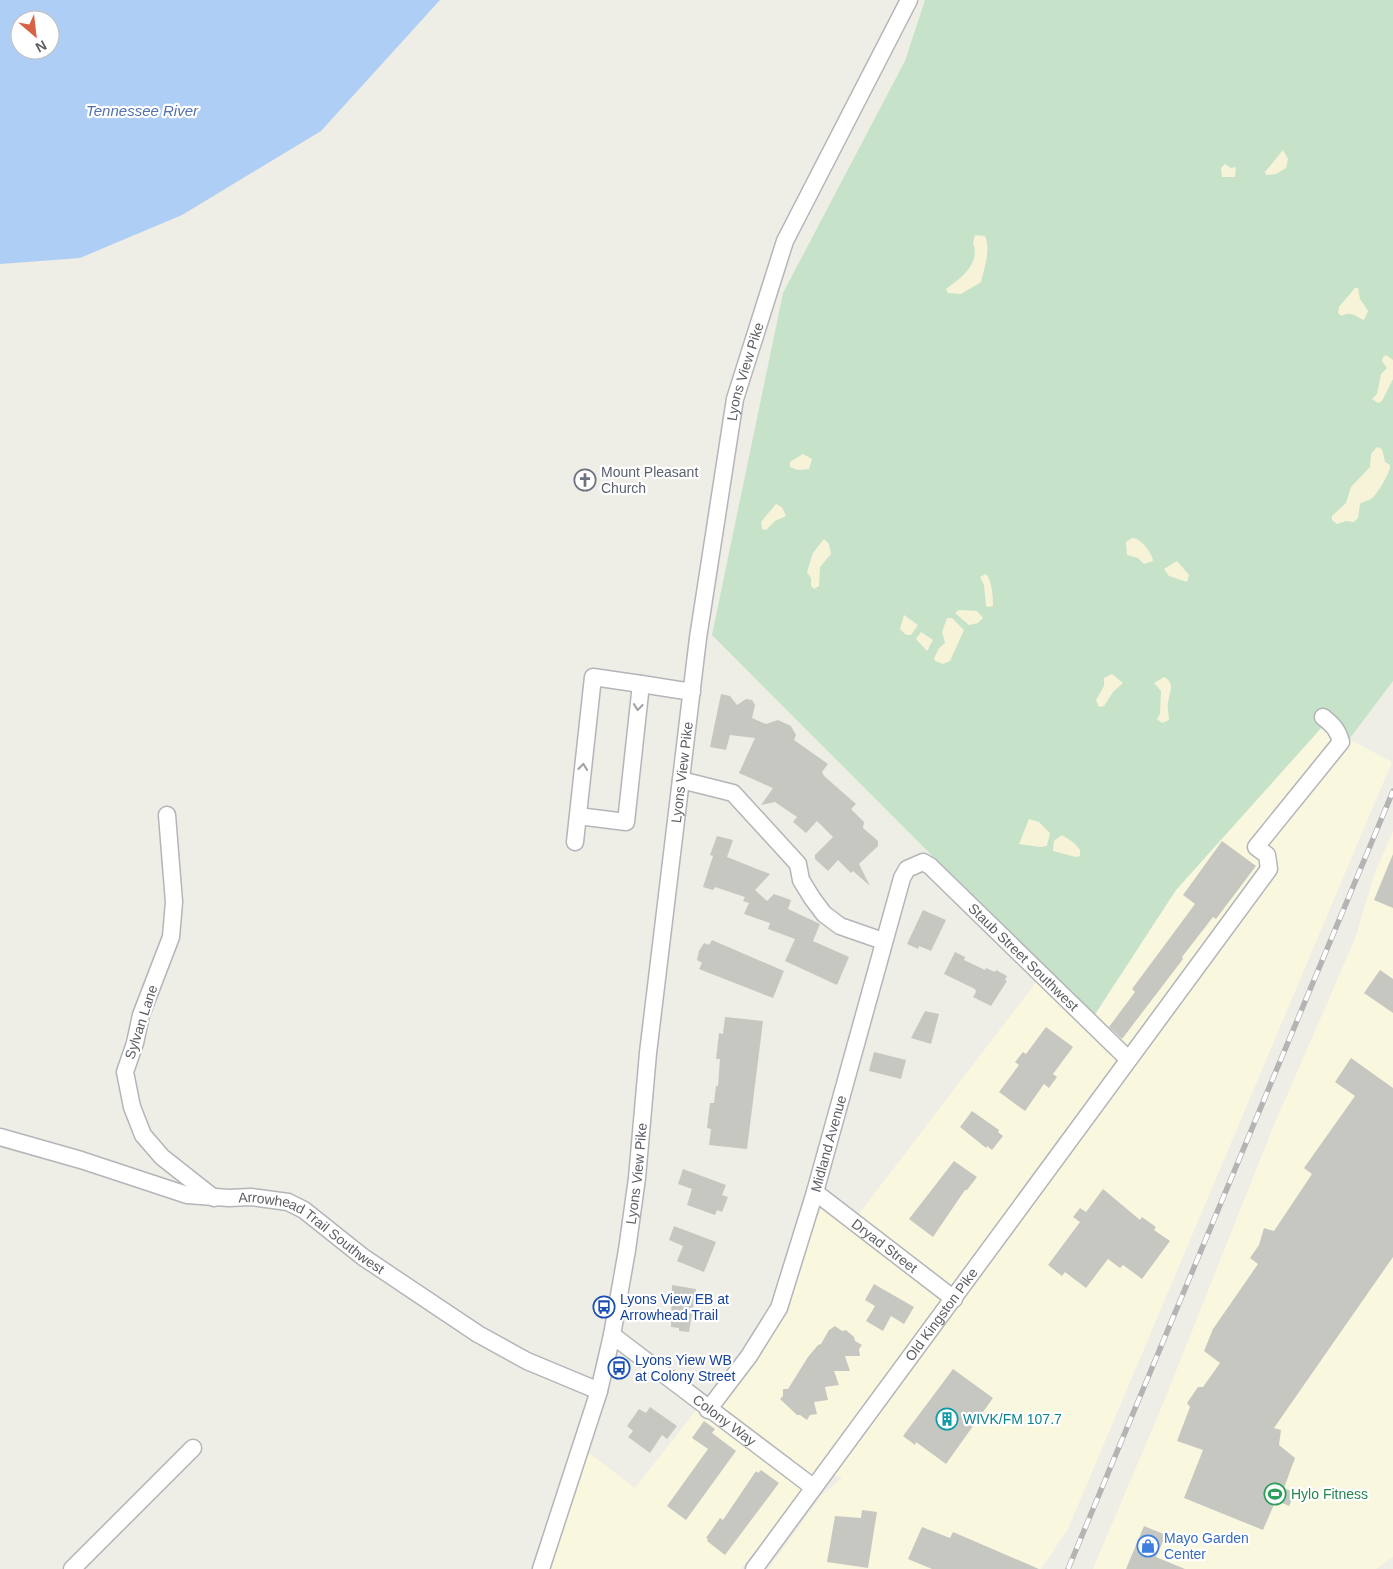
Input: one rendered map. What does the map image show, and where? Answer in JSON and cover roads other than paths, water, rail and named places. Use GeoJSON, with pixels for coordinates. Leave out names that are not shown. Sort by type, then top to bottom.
{"type":"FeatureCollection","features":[{"type":"Feature","properties":{"kind":"street","name":"Lyons View Pike"},"geometry":{"type":"LineString","coordinates":[[541,1569],[599,1391],[612,1335],[637,1178],[648,1053],[698,638],[735,398],[785,241],[909,0]]}},
{"type":"Feature","properties":{"kind":"street"},"geometry":{"type":"LineString","coordinates":[[576,842],[593,676],[692,692]]}},
{"type":"Feature","properties":{"kind":"street"},"geometry":{"type":"LineString","coordinates":[[578,816],[626,822],[641,684]]}},
{"type":"Feature","properties":{"kind":"street","name":"Old Kingston Pike"},"geometry":{"type":"LineString","coordinates":[[756,1568],[813,1487],[954,1299],[1128,1059],[1270,869],[1267,855],[1256,847],[1340,742],[1339,733],[1323,717]]}},
{"type":"Feature","properties":{"kind":"street"},"geometry":{"type":"LineString","coordinates":[[681,780],[733,793],[798,864],[801,880],[824,914],[840,926],[883,941]]}},
{"type":"Feature","properties":{"kind":"street","name":"Sylvan Lane"},"geometry":{"type":"LineString","coordinates":[[167,815],[174,902],[171,937],[141,1015],[135,1043],[125,1072],[132,1107],[144,1135],[162,1157],[214,1198]]}},
{"type":"Feature","properties":{"kind":"street","name":"Staub Street Southwest"},"geometry":{"type":"LineString","coordinates":[[915,864],[923,862],[930,866],[1128,1059]]}},
{"type":"Feature","properties":{"kind":"street","name":"Midland Avenue"},"geometry":{"type":"LineString","coordinates":[[708,1410],[749,1356],[779,1308],[815,1192],[902,878],[906,869],[915,864]]}},
{"type":"Feature","properties":{"kind":"street","name":"Arrowhead Trail Southwest"},"geometry":{"type":"LineString","coordinates":[[0,1137],[81,1160],[188,1195],[214,1198],[271,1198],[288,1202],[304,1210],[362,1257],[478,1334],[527,1361],[599,1391]]}},
{"type":"Feature","properties":{"kind":"street","name":"Dryad Street"},"geometry":{"type":"LineString","coordinates":[[815,1192],[954,1299]]}},
{"type":"Feature","properties":{"kind":"street","name":"Colony Way"},"geometry":{"type":"LineString","coordinates":[[612,1335],[708,1410],[813,1487]]}},
{"type":"Feature","properties":{"kind":"street"},"geometry":{"type":"LineString","coordinates":[[72,1569],[193,1448]]}},
{"type":"Feature","properties":{"kind":"water","name":"Tennessee River"},"geometry":{"type":"Polygon","coordinates":[[[0,0],[440,0],[321,131],[182,215],[80,258],[0,264],[0,0]]]}},
{"type":"Feature","properties":{"kind":"railway"},"geometry":{"type":"LineString","coordinates":[[1068,1569],[1393,791]]}},
{"type":"Feature","properties":{"kind":"place","name":"Mount Pleasant Church"},"geometry":{"type":"Point","coordinates":[585,480]}},
{"type":"Feature","properties":{"kind":"place","name":"Lyons View EB at Arrowhead Trail"},"geometry":{"type":"Point","coordinates":[604,1307]}},
{"type":"Feature","properties":{"kind":"place","name":"Lyons Yiew WB at Colony Street"},"geometry":{"type":"Point","coordinates":[619,1368]}},
{"type":"Feature","properties":{"kind":"place","name":"WIVK/FM 107.7"},"geometry":{"type":"Point","coordinates":[947,1419]}},
{"type":"Feature","properties":{"kind":"place","name":"Hylo Fitness"},"geometry":{"type":"Point","coordinates":[1275,1494]}},
{"type":"Feature","properties":{"kind":"place","name":"Mayo Garden Center"},"geometry":{"type":"Point","coordinates":[1148,1546]}}]}
